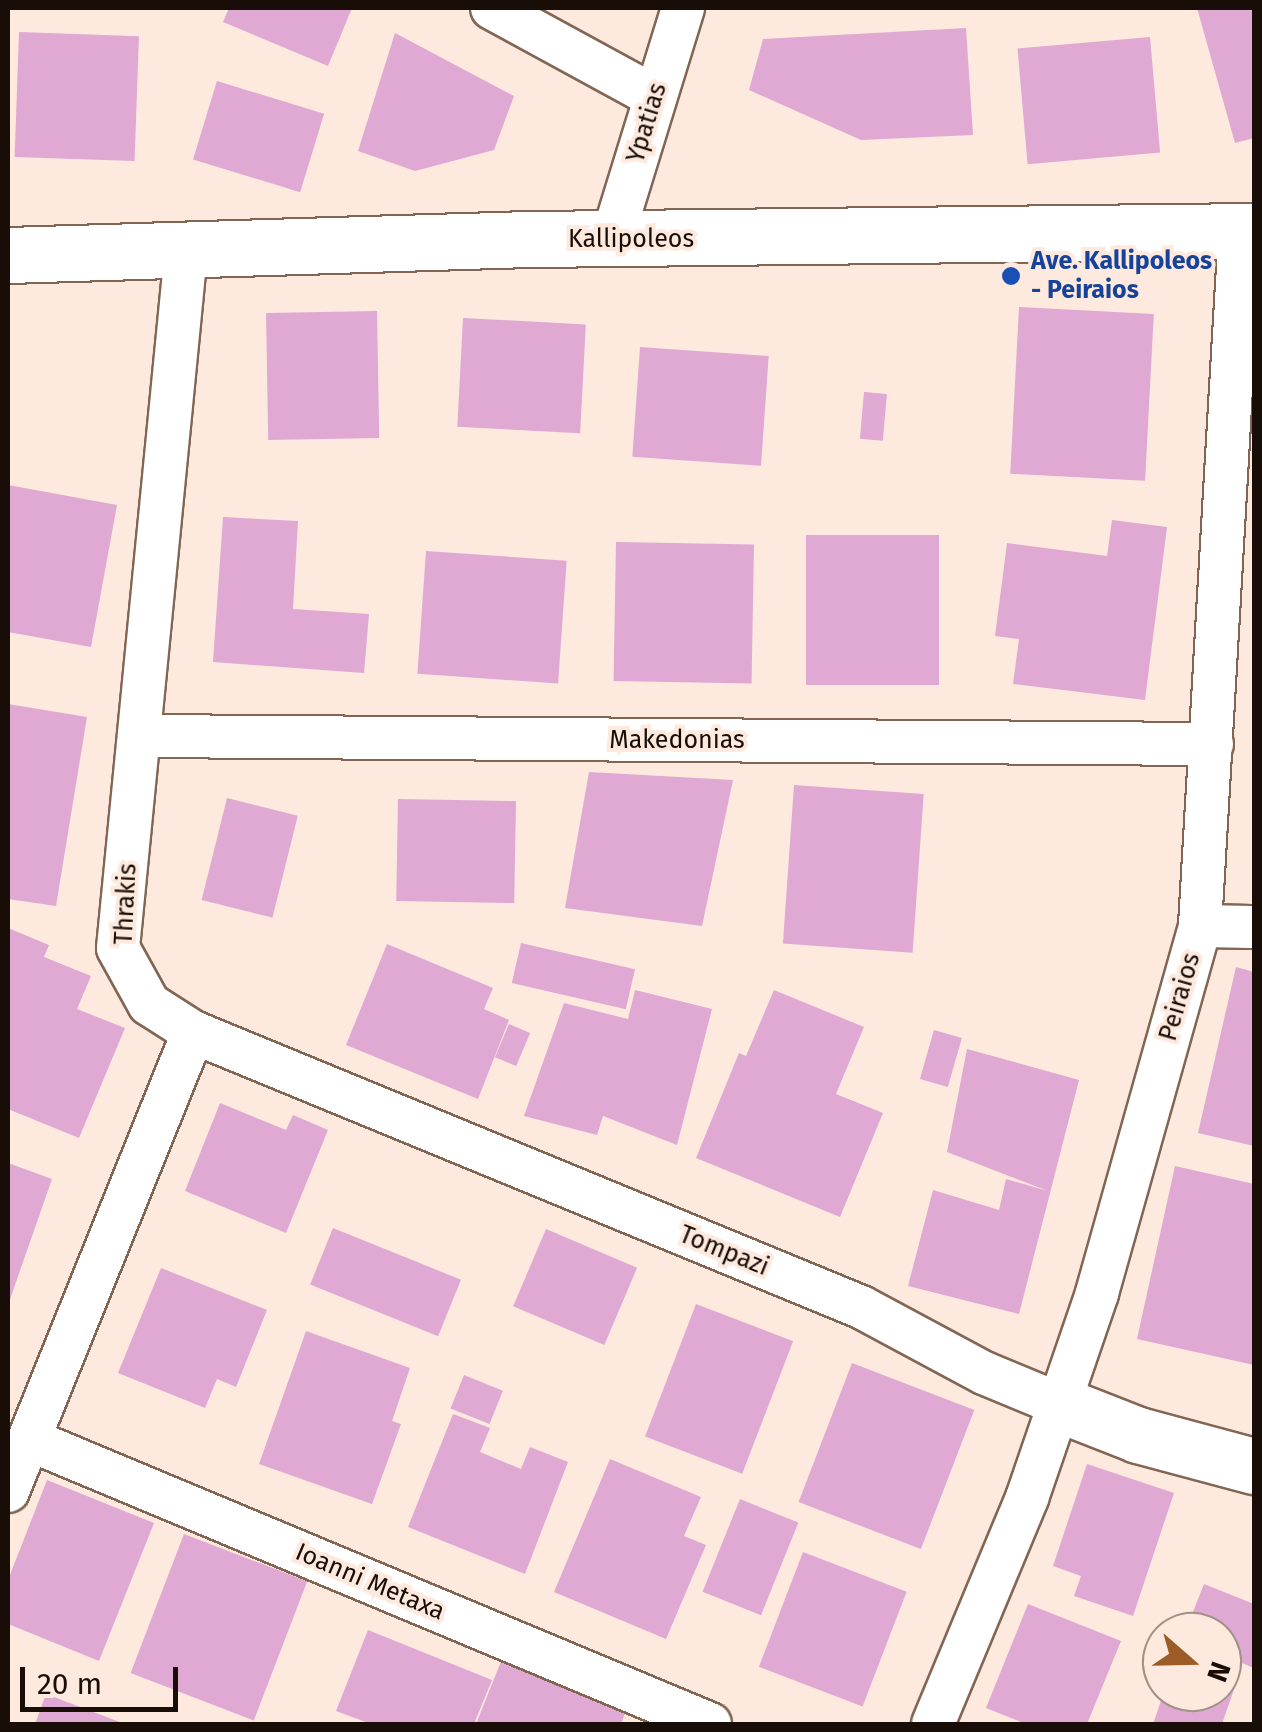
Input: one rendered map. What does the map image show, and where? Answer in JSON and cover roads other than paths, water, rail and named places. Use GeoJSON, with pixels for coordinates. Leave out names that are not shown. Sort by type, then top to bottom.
{"type":"FeatureCollection","features":[{"type":"Feature","properties":{"kind":"main road","name":"Kallipoleos"},"geometry":{"type":"LineString","coordinates":[[8,255],[612,239],[1247,232]]}},
{"type":"Feature","properties":{"kind":"main road","name":"Tompazi"},"geometry":{"type":"LineString","coordinates":[[1059,1404],[1138,1435],[1254,1466]]}},
{"type":"Feature","properties":{"kind":"street"},"geometry":{"type":"LineString","coordinates":[[492,8],[655,97]]}},
{"type":"Feature","properties":{"kind":"street","name":"Ypatias"},"geometry":{"type":"LineString","coordinates":[[612,239],[683,8]]}},
{"type":"Feature","properties":{"kind":"street","name":"Peiraios"},"geometry":{"type":"LineString","coordinates":[[933,1724],[1059,1404],[1200,926],[1247,232]]}},
{"type":"Feature","properties":{"kind":"street","name":"Thrakis"},"geometry":{"type":"LineString","coordinates":[[186,252],[142,736],[118,948],[149,1004],[194,1032]]}},
{"type":"Feature","properties":{"kind":"street","name":"Makedonias"},"geometry":{"type":"LineString","coordinates":[[142,736],[1212,744]]}},
{"type":"Feature","properties":{"kind":"street"},"geometry":{"type":"LineString","coordinates":[[1200,926],[1254,926]]}},
{"type":"Feature","properties":{"kind":"street"},"geometry":{"type":"LineString","coordinates":[[8,1492],[194,1032]]}},
{"type":"Feature","properties":{"kind":"street","name":"Tompazi"},"geometry":{"type":"LineString","coordinates":[[194,1032],[861,1307],[984,1373],[1059,1404]]}},
{"type":"Feature","properties":{"kind":"street","name":"Ioanni Metaxa"},"geometry":{"type":"LineString","coordinates":[[30,1440],[710,1724]]}},
{"type":"Feature","properties":{"kind":"place","name":"Ave. Kallipoleos - Peiraios"},"geometry":{"type":"Point","coordinates":[1011,276]}}]}
